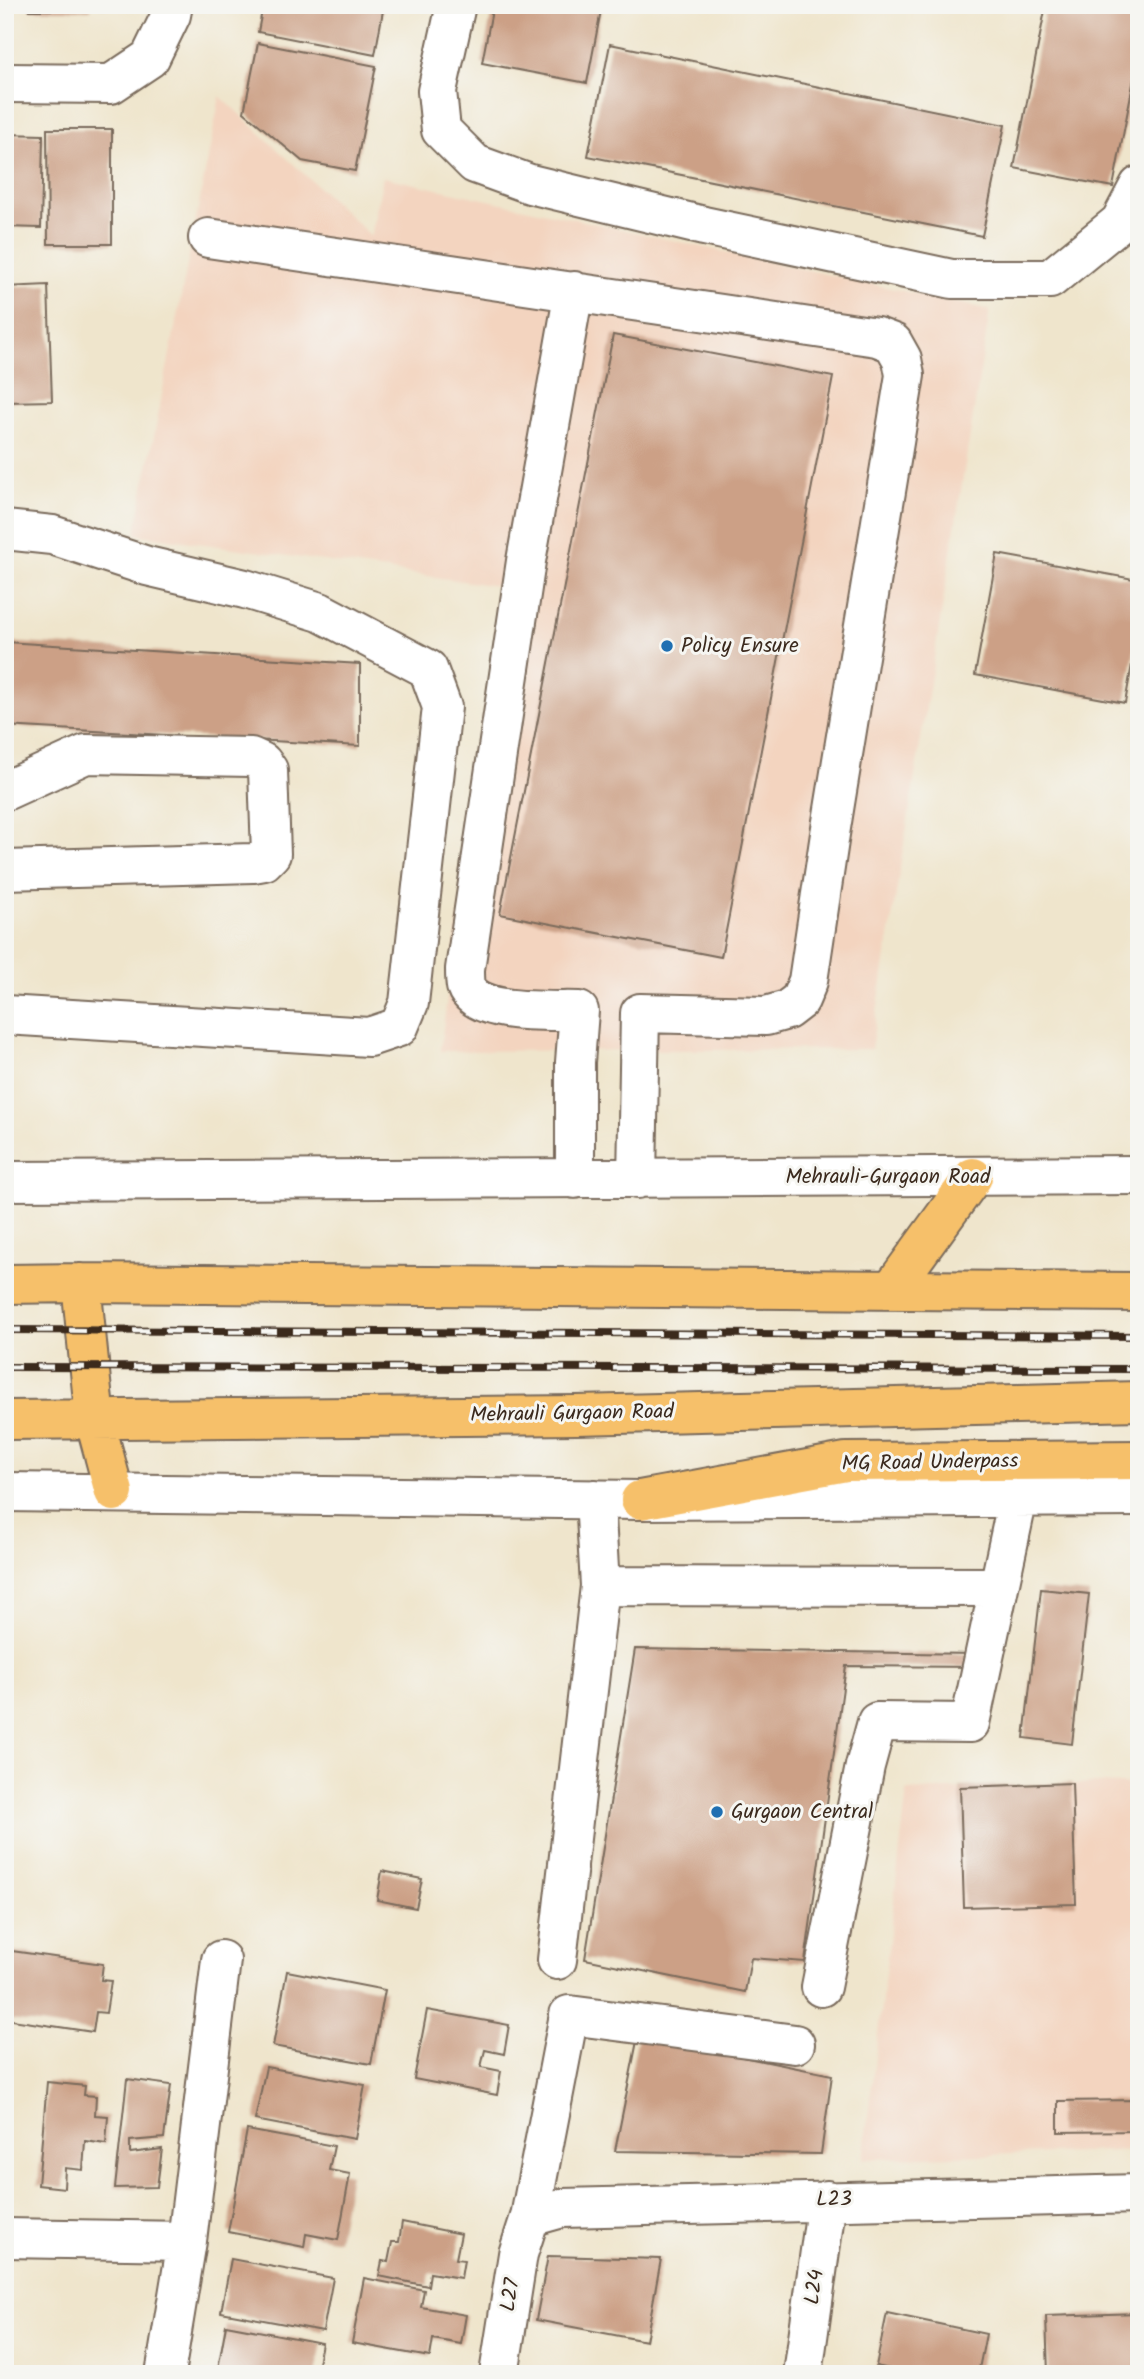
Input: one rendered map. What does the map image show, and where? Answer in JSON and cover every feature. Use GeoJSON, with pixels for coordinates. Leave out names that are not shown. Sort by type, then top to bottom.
{"type":"FeatureCollection","features":[{"type":"Feature","properties":{"kind":"main road"},"geometry":{"type":"LineString","coordinates":[[891,1290],[973,1177]]}},
{"type":"Feature","properties":{"kind":"main road"},"geometry":{"type":"LineString","coordinates":[[81,1283],[95,1421],[114,1492]]}},
{"type":"Feature","properties":{"kind":"main road"},"geometry":{"type":"LineString","coordinates":[[5,1284],[1139,1292]]}},
{"type":"Feature","properties":{"kind":"main road","name":"Mehrauli Gurgaon Road"},"geometry":{"type":"LineString","coordinates":[[5,1420],[577,1415],[1139,1401]]}},
{"type":"Feature","properties":{"kind":"main road","name":"MG Road Underpass"},"geometry":{"type":"LineString","coordinates":[[640,1500],[846,1462],[1139,1460]]}},
{"type":"Feature","properties":{"kind":"street"},"geometry":{"type":"LineString","coordinates":[[5,83],[111,84],[150,58],[173,5]]}},
{"type":"Feature","properties":{"kind":"street"},"geometry":{"type":"LineString","coordinates":[[456,5],[437,91],[441,130],[475,164],[530,184],[704,226],[952,279],[1050,279],[1120,222],[1139,186]]}},
{"type":"Feature","properties":{"kind":"street"},"geometry":{"type":"LineString","coordinates":[[208,238],[574,291],[877,337],[893,343],[902,359],[905,375],[808,981],[800,1000],[787,1010],[766,1016],[493,1007],[477,999],[466,987],[465,970],[526,561],[574,291]]}},
{"type":"Feature","properties":{"kind":"street"},"geometry":{"type":"LineString","coordinates":[[5,530],[52,535],[147,566],[245,589],[320,612],[428,669],[442,707],[409,1003],[399,1027],[369,1037],[5,1015]]}},
{"type":"Feature","properties":{"kind":"street"},"geometry":{"type":"LineString","coordinates":[[5,791],[86,754],[251,757],[262,762],[268,770],[271,854],[264,861],[253,863],[5,870]]}},
{"type":"Feature","properties":{"kind":"street"},"geometry":{"type":"LineString","coordinates":[[575,1179],[575,1062],[579,1011]]}},
{"type":"Feature","properties":{"kind":"street"},"geometry":{"type":"LineString","coordinates":[[637,1179],[640,1013]]}},
{"type":"Feature","properties":{"kind":"street","name":"Mehrauli-Gurgaon Road"},"geometry":{"type":"LineString","coordinates":[[5,1181],[1139,1175]]}},
{"type":"Feature","properties":{"kind":"street"},"geometry":{"type":"LineString","coordinates":[[5,1492],[640,1500],[1139,1497]]}},
{"type":"Feature","properties":{"kind":"street"},"geometry":{"type":"LineString","coordinates":[[821,1987],[865,1766],[877,1722],[970,1723],[1018,1498]]}},
{"type":"Feature","properties":{"kind":"street"},"geometry":{"type":"LineString","coordinates":[[557,1960],[600,1586],[594,1499]]}},
{"type":"Feature","properties":{"kind":"street"},"geometry":{"type":"LineString","coordinates":[[600,1586],[999,1587]]}},
{"type":"Feature","properties":{"kind":"street"},"geometry":{"type":"LineString","coordinates":[[165,2374],[187,2241],[221,1960]]}},
{"type":"Feature","properties":{"kind":"street","name":"L27"},"geometry":{"type":"LineString","coordinates":[[499,2374],[517,2254],[530,2217],[569,2015],[795,2044]]}},
{"type":"Feature","properties":{"kind":"street","name":"L23"},"geometry":{"type":"LineString","coordinates":[[530,2217],[562,2208],[1139,2194]]}},
{"type":"Feature","properties":{"kind":"street","name":"L24"},"geometry":{"type":"LineString","coordinates":[[803,2374],[827,2200]]}},
{"type":"Feature","properties":{"kind":"street"},"geometry":{"type":"LineString","coordinates":[[5,2238],[187,2241]]}},
{"type":"Feature","properties":{"kind":"shaded area"},"geometry":{"type":"Polygon","coordinates":[[[220,96],[371,236],[383,177],[990,310],[871,1049],[440,1051],[504,587],[135,534],[220,96]]]}},
{"type":"Feature","properties":{"kind":"shaded area"},"geometry":{"type":"Polygon","coordinates":[[[1100,1783],[1139,1785],[1139,2150],[863,2159],[907,1791],[1100,1783]]]}},
{"type":"Feature","properties":{"kind":"building"},"geometry":{"type":"Polygon","coordinates":[[[29,5],[91,5],[91,10],[29,10],[29,5]]]}},
{"type":"Feature","properties":{"kind":"building"},"geometry":{"type":"Polygon","coordinates":[[[165,5],[165,11],[100,7],[165,5]]]}},
{"type":"Feature","properties":{"kind":"building"},"geometry":{"type":"Polygon","coordinates":[[[263,5],[384,5],[375,55],[258,32],[263,5]]]}},
{"type":"Feature","properties":{"kind":"building"},"geometry":{"type":"Polygon","coordinates":[[[493,5],[602,5],[587,83],[482,63],[493,5]]]}},
{"type":"Feature","properties":{"kind":"building"},"geometry":{"type":"Polygon","coordinates":[[[1046,5],[1139,5],[1139,53],[1113,187],[1014,168],[1046,5]]]}},
{"type":"Feature","properties":{"kind":"building"},"geometry":{"type":"Polygon","coordinates":[[[258,43],[376,66],[355,171],[302,161],[244,112],[258,43]]]}},
{"type":"Feature","properties":{"kind":"building"},"geometry":{"type":"Polygon","coordinates":[[[610,44],[1005,125],[982,236],[588,156],[610,44]]]}},
{"type":"Feature","properties":{"kind":"building"},"geometry":{"type":"Polygon","coordinates":[[[47,129],[112,129],[112,244],[48,244],[47,129]]]}},
{"type":"Feature","properties":{"kind":"building"},"geometry":{"type":"Polygon","coordinates":[[[5,134],[43,135],[41,228],[5,227],[5,134]]]}},
{"type":"Feature","properties":{"kind":"building"},"geometry":{"type":"Polygon","coordinates":[[[48,285],[52,401],[5,402],[5,287],[48,285]]]}},
{"type":"Feature","properties":{"kind":"building","name":"Policy Ensure"},"geometry":{"type":"Polygon","coordinates":[[[613,335],[833,377],[721,957],[500,914],[613,335]]]}},
{"type":"Feature","properties":{"kind":"building"},"geometry":{"type":"Polygon","coordinates":[[[997,554],[1139,580],[1139,626],[1125,703],[975,675],[997,554]]]}},
{"type":"Feature","properties":{"kind":"building"},"geometry":{"type":"Polygon","coordinates":[[[5,642],[360,664],[360,746],[5,726],[5,642]]]}},
{"type":"Feature","properties":{"kind":"building"},"geometry":{"type":"Polygon","coordinates":[[[1041,1589],[1089,1594],[1072,1744],[1024,1738],[1041,1589]]]}},
{"type":"Feature","properties":{"kind":"building","name":"Gurgaon Central"},"geometry":{"type":"Polygon","coordinates":[[[635,1649],[976,1654],[982,1667],[846,1666],[805,1962],[751,1958],[745,1992],[585,1959],[635,1649]]]}},
{"type":"Feature","properties":{"kind":"building"},"geometry":{"type":"Polygon","coordinates":[[[1072,1783],[1076,1904],[964,1907],[960,1787],[1072,1783]]]}},
{"type":"Feature","properties":{"kind":"building"},"geometry":{"type":"Polygon","coordinates":[[[382,1871],[422,1879],[416,1908],[377,1900],[382,1871]]]}},
{"type":"Feature","properties":{"kind":"building"},"geometry":{"type":"Polygon","coordinates":[[[5,1950],[103,1964],[101,1980],[111,1981],[106,2013],[96,2012],[93,2032],[5,2019],[5,1950]]]}},
{"type":"Feature","properties":{"kind":"building"},"geometry":{"type":"Polygon","coordinates":[[[1136,1966],[1139,1966],[1139,1997],[1136,1997],[1136,1966]]]}},
{"type":"Feature","properties":{"kind":"building"},"geometry":{"type":"Polygon","coordinates":[[[287,1971],[385,1990],[371,2064],[273,2046],[287,1971]]]}},
{"type":"Feature","properties":{"kind":"building"},"geometry":{"type":"Polygon","coordinates":[[[427,2010],[509,2025],[504,2054],[485,2050],[481,2067],[501,2071],[497,2095],[414,2079],[427,2010]]]}},
{"type":"Feature","properties":{"kind":"building"},"geometry":{"type":"Polygon","coordinates":[[[638,2036],[832,2075],[821,2154],[615,2151],[638,2036]]]}},
{"type":"Feature","properties":{"kind":"building"},"geometry":{"type":"Polygon","coordinates":[[[266,2067],[365,2085],[355,2139],[255,2120],[266,2067]]]}},
{"type":"Feature","properties":{"kind":"building"},"geometry":{"type":"Polygon","coordinates":[[[127,2079],[171,2085],[164,2138],[130,2141],[130,2153],[162,2149],[157,2187],[115,2188],[127,2079]]]}},
{"type":"Feature","properties":{"kind":"building"},"geometry":{"type":"Polygon","coordinates":[[[47,2082],[85,2086],[84,2095],[96,2096],[95,2115],[108,2116],[106,2144],[85,2141],[83,2170],[65,2168],[64,2188],[38,2185],[47,2082]]]}},
{"type":"Feature","properties":{"kind":"building"},"geometry":{"type":"Polygon","coordinates":[[[1139,2100],[1139,2131],[1058,2132],[1058,2101],[1139,2100]]]}},
{"type":"Feature","properties":{"kind":"building"},"geometry":{"type":"Polygon","coordinates":[[[247,2130],[334,2146],[329,2170],[350,2174],[338,2240],[306,2234],[304,2247],[228,2232],[247,2130]]]}},
{"type":"Feature","properties":{"kind":"building"},"geometry":{"type":"Polygon","coordinates":[[[402,2222],[461,2234],[456,2259],[464,2260],[461,2278],[430,2273],[428,2286],[379,2276],[382,2261],[388,2262],[392,2242],[399,2242],[402,2222]]]}},
{"type":"Feature","properties":{"kind":"building"},"geometry":{"type":"Polygon","coordinates":[[[548,2256],[661,2259],[646,2341],[536,2320],[548,2256]]]}},
{"type":"Feature","properties":{"kind":"building"},"geometry":{"type":"Polygon","coordinates":[[[231,2259],[333,2278],[323,2331],[221,2312],[231,2259]]]}},
{"type":"Feature","properties":{"kind":"building"},"geometry":{"type":"Polygon","coordinates":[[[364,2278],[424,2290],[421,2307],[466,2315],[461,2344],[433,2339],[430,2357],[352,2343],[364,2278]]]}},
{"type":"Feature","properties":{"kind":"building"},"geometry":{"type":"Polygon","coordinates":[[[887,2313],[986,2334],[978,2374],[914,2374],[876,2366],[887,2313]]]}},
{"type":"Feature","properties":{"kind":"building"},"geometry":{"type":"Polygon","coordinates":[[[1139,2313],[1139,2374],[1048,2374],[1046,2316],[1139,2313]]]}},
{"type":"Feature","properties":{"kind":"building"},"geometry":{"type":"Polygon","coordinates":[[[226,2325],[322,2343],[316,2374],[217,2374],[226,2325]]]}},
{"type":"Feature","properties":{"kind":"railway"},"geometry":{"type":"LineString","coordinates":[[5,1330],[1139,1336]]}},
{"type":"Feature","properties":{"kind":"railway"},"geometry":{"type":"LineString","coordinates":[[5,1367],[1139,1369]]}},
{"type":"Feature","properties":{"kind":"place","name":"Policy Ensure"},"geometry":{"type":"Point","coordinates":[667,646]}},
{"type":"Feature","properties":{"kind":"place","name":"Gurgaon Central"},"geometry":{"type":"Point","coordinates":[717,1812]}}]}
